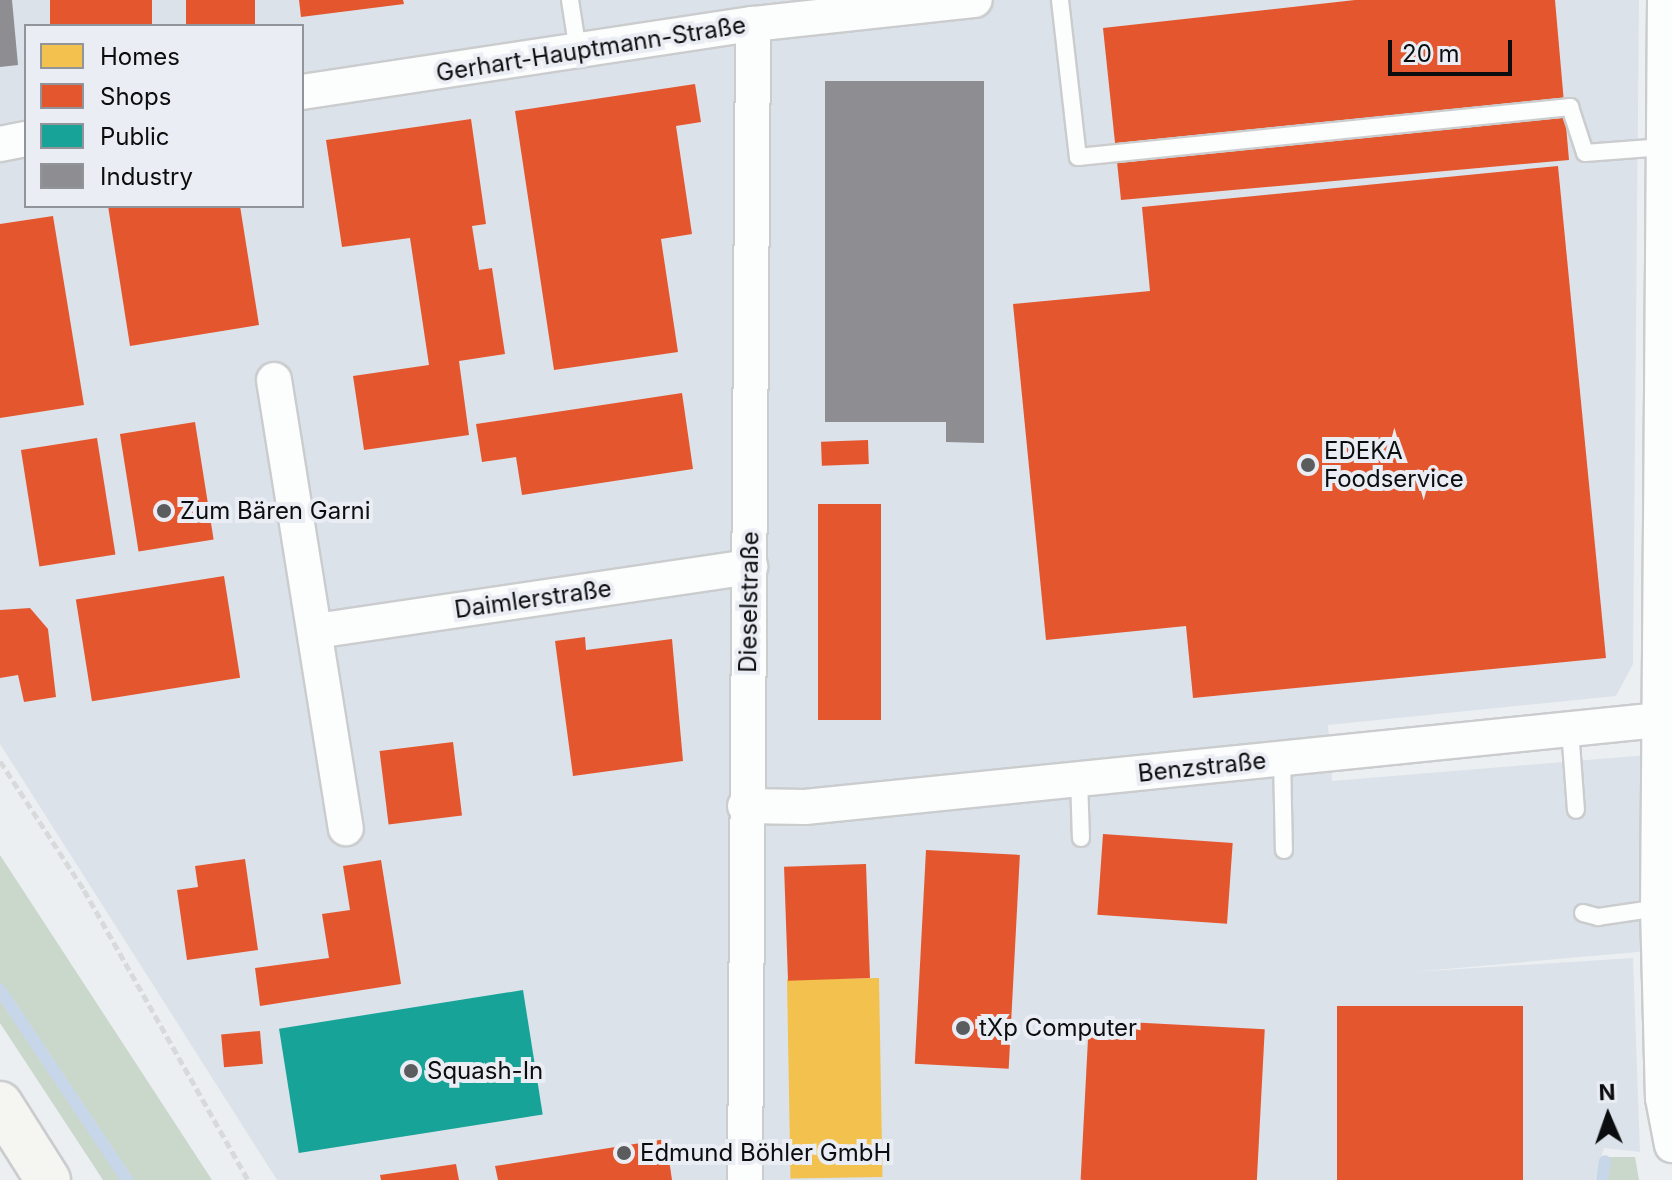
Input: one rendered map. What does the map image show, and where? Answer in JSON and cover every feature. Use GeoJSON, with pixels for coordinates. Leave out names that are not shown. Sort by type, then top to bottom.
{"type":"FeatureCollection","features":[{"type":"Feature","properties":{"kind":"main road"},"geometry":{"type":"LineString","coordinates":[[0,1104],[48,1180]]}},
{"type":"Feature","properties":{"kind":"street","name":"Gerhart-Hauptmann-Straße"},"geometry":{"type":"LineString","coordinates":[[304,92],[578,51],[769,15],[975,0]]}},
{"type":"Feature","properties":{"kind":"street"},"geometry":{"type":"LineString","coordinates":[[1665,0],[1665,719],[1658,908],[1663,1098],[1672,1145]]}},
{"type":"Feature","properties":{"kind":"street","name":"Dieselstraße"},"geometry":{"type":"LineString","coordinates":[[745,1180],[745,806],[769,15]]}},
{"type":"Feature","properties":{"kind":"street"},"geometry":{"type":"LineString","coordinates":[[0,144],[24,139]]}},
{"type":"Feature","properties":{"kind":"street"},"geometry":{"type":"LineString","coordinates":[[274,380],[346,828]]}},
{"type":"Feature","properties":{"kind":"street","name":"Daimlerstraße"},"geometry":{"type":"LineString","coordinates":[[316,631],[750,567]]}},
{"type":"Feature","properties":{"kind":"street","name":"Benzstraße"},"geometry":{"type":"LineString","coordinates":[[745,806],[805,807],[1665,719]]}},
{"type":"Feature","properties":{"kind":"lane"},"geometry":{"type":"LineString","coordinates":[[570,0],[578,51]]}},
{"type":"Feature","properties":{"kind":"lane"},"geometry":{"type":"LineString","coordinates":[[1060,0],[1078,157],[1570,107],[1585,153],[1664,147]]}},
{"type":"Feature","properties":{"kind":"lane"},"geometry":{"type":"LineString","coordinates":[[1570,729],[1576,810]]}},
{"type":"Feature","properties":{"kind":"lane"},"geometry":{"type":"LineString","coordinates":[[1282,758],[1284,850]]}},
{"type":"Feature","properties":{"kind":"lane"},"geometry":{"type":"LineString","coordinates":[[1079,779],[1081,838]]}},
{"type":"Feature","properties":{"kind":"lane"},"geometry":{"type":"LineString","coordinates":[[1583,913],[1598,917],[1658,908]]}},
{"type":"Feature","properties":{"kind":"path"},"geometry":{"type":"LineString","coordinates":[[0,761],[84,890],[248,1180]]}},
{"type":"Feature","properties":{"kind":"shaded area"},"geometry":{"type":"Polygon","coordinates":[[[0,0],[1639,0],[1633,664],[1616,696],[1328,725],[1332,781],[1672,753],[1672,949],[1412,972],[1633,958],[1640,1152],[1604,1148],[1595,1180],[277,1180],[0,744],[0,0]]]}},
{"type":"Feature","properties":{"kind":"shaded area"},"geometry":{"type":"Polygon","coordinates":[[[0,855],[212,1180],[103,1180],[0,1023],[0,855]]]}},
{"type":"Feature","properties":{"kind":"shaded area"},"geometry":{"type":"Polygon","coordinates":[[[1601,1157],[1635,1157],[1639,1180],[1599,1180],[1601,1157]]]}},
{"type":"Feature","properties":{"kind":"building: Homes"},"geometry":{"type":"Polygon","coordinates":[[[879,978],[882,1177],[790,1179],[787,980],[879,978]]]}},
{"type":"Feature","properties":{"kind":"building: Shops"},"geometry":{"type":"Polygon","coordinates":[[[50,0],[152,0],[152,24],[50,24],[50,0]]]}},
{"type":"Feature","properties":{"kind":"building: Shops"},"geometry":{"type":"Polygon","coordinates":[[[186,0],[255,0],[255,24],[186,24],[186,0]]]}},
{"type":"Feature","properties":{"kind":"building: Shops"},"geometry":{"type":"Polygon","coordinates":[[[299,0],[403,0],[404,4],[301,17],[299,0]]]}},
{"type":"Feature","properties":{"kind":"building: Shops"},"geometry":{"type":"Polygon","coordinates":[[[1355,0],[1555,0],[1569,160],[1121,200],[1103,28],[1355,0]]]}},
{"type":"Feature","properties":{"kind":"building: Shops"},"geometry":{"type":"Polygon","coordinates":[[[695,84],[701,122],[676,126],[692,234],[661,239],[678,352],[554,370],[515,111],[695,84]]]}},
{"type":"Feature","properties":{"kind":"building: Shops"},"geometry":{"type":"Polygon","coordinates":[[[471,119],[486,224],[472,226],[479,270],[492,268],[505,354],[459,361],[469,435],[364,450],[353,376],[429,365],[410,238],[342,247],[326,140],[471,119]]]}},
{"type":"Feature","properties":{"kind":"building: Shops","name":"EDEKA Foodservice"},"geometry":{"type":"Polygon","coordinates":[[[1558,166],[1606,658],[1193,698],[1186,626],[1046,640],[1013,304],[1150,291],[1142,207],[1558,166]]]}},
{"type":"Feature","properties":{"kind":"building: Shops"},"geometry":{"type":"Polygon","coordinates":[[[108,208],[240,208],[259,325],[130,346],[108,208]]]}},
{"type":"Feature","properties":{"kind":"building: Shops"},"geometry":{"type":"Polygon","coordinates":[[[53,216],[84,405],[0,418],[0,224],[53,216]]]}},
{"type":"Feature","properties":{"kind":"building: Shops"},"geometry":{"type":"Polygon","coordinates":[[[682,393],[693,469],[522,495],[516,457],[482,462],[476,424],[682,393]]]}},
{"type":"Feature","properties":{"kind":"building: Shops"},"geometry":{"type":"Polygon","coordinates":[[[195,422],[214,540],[139,551],[120,434],[195,422]]]}},
{"type":"Feature","properties":{"kind":"building: Shops"},"geometry":{"type":"Polygon","coordinates":[[[97,438],[115,555],[39,567],[21,450],[97,438]]]}},
{"type":"Feature","properties":{"kind":"building: Shops"},"geometry":{"type":"Polygon","coordinates":[[[868,440],[869,464],[822,466],[821,442],[868,440]]]}},
{"type":"Feature","properties":{"kind":"building: Shops"},"geometry":{"type":"Polygon","coordinates":[[[818,504],[881,504],[881,720],[818,720],[818,504]]]}},
{"type":"Feature","properties":{"kind":"building: Shops"},"geometry":{"type":"Polygon","coordinates":[[[224,576],[240,678],[92,701],[76,599],[224,576]]]}},
{"type":"Feature","properties":{"kind":"building: Shops"},"geometry":{"type":"Polygon","coordinates":[[[30,608],[48,629],[56,697],[24,702],[18,675],[0,678],[0,610],[30,608]]]}},
{"type":"Feature","properties":{"kind":"building: Shops"},"geometry":{"type":"Polygon","coordinates":[[[585,637],[586,650],[672,639],[683,761],[573,776],[555,641],[585,637]]]}},
{"type":"Feature","properties":{"kind":"building: Shops"},"geometry":{"type":"Polygon","coordinates":[[[453,742],[462,815],[389,824],[380,751],[453,742]]]}},
{"type":"Feature","properties":{"kind":"building: Shops"},"geometry":{"type":"Polygon","coordinates":[[[1103,834],[1233,843],[1227,924],[1097,915],[1103,834]]]}},
{"type":"Feature","properties":{"kind":"building: Shops"},"geometry":{"type":"Polygon","coordinates":[[[926,850],[1020,855],[1009,1069],[915,1064],[926,850]]]}},
{"type":"Feature","properties":{"kind":"building: Shops"},"geometry":{"type":"Polygon","coordinates":[[[245,859],[258,950],[187,960],[177,890],[198,887],[195,866],[245,859]]]}},
{"type":"Feature","properties":{"kind":"building: Shops"},"geometry":{"type":"Polygon","coordinates":[[[381,860],[401,984],[260,1006],[255,968],[329,958],[322,914],[350,910],[343,866],[381,860]]]}},
{"type":"Feature","properties":{"kind":"building: Shops"},"geometry":{"type":"Polygon","coordinates":[[[866,864],[870,978],[788,981],[784,867],[866,864]]]}},
{"type":"Feature","properties":{"kind":"building: Shops"},"geometry":{"type":"Polygon","coordinates":[[[1337,1006],[1523,1006],[1523,1180],[1337,1180],[1337,1006]]]}},
{"type":"Feature","properties":{"kind":"building: Shops"},"geometry":{"type":"Polygon","coordinates":[[[1089,1020],[1265,1029],[1257,1180],[1081,1180],[1089,1020]]]}},
{"type":"Feature","properties":{"kind":"building: Shops"},"geometry":{"type":"Polygon","coordinates":[[[260,1031],[263,1064],[224,1067],[221,1034],[260,1031]]]}},
{"type":"Feature","properties":{"kind":"building: Shops","name":"Edmund Böhler GmbH"},"geometry":{"type":"Polygon","coordinates":[[[666,1139],[672,1180],[498,1180],[495,1166],[666,1139]]]}},
{"type":"Feature","properties":{"kind":"building: Shops"},"geometry":{"type":"Polygon","coordinates":[[[456,1164],[459,1180],[381,1180],[380,1175],[456,1164]]]}},
{"type":"Feature","properties":{"kind":"building: Public","name":"Squash-In"},"geometry":{"type":"Polygon","coordinates":[[[523,990],[543,1114],[299,1153],[279,1029],[523,990]]]}},
{"type":"Feature","properties":{"kind":"building: Industry"},"geometry":{"type":"Polygon","coordinates":[[[0,0],[12,0],[18,65],[0,67],[0,0]]]}},
{"type":"Feature","properties":{"kind":"building: Industry"},"geometry":{"type":"Polygon","coordinates":[[[825,81],[984,81],[984,443],[946,442],[946,422],[825,422],[825,81]]]}},
{"type":"Feature","properties":{"kind":"waterway"},"geometry":{"type":"LineString","coordinates":[[0,990],[127,1180]]}},
{"type":"Feature","properties":{"kind":"waterway"},"geometry":{"type":"LineString","coordinates":[[1602,1180],[1605,1161]]}},
{"type":"Feature","properties":{"kind":"place","name":"EDEKA Foodservice"},"geometry":{"type":"Point","coordinates":[1308,465]}},
{"type":"Feature","properties":{"kind":"place","name":"Zum Bären Garni"},"geometry":{"type":"Point","coordinates":[164,511]}},
{"type":"Feature","properties":{"kind":"place","name":"tXp Computer"},"geometry":{"type":"Point","coordinates":[963,1028]}},
{"type":"Feature","properties":{"kind":"place","name":"Squash-In"},"geometry":{"type":"Point","coordinates":[411,1071]}},
{"type":"Feature","properties":{"kind":"place","name":"Edmund Böhler GmbH"},"geometry":{"type":"Point","coordinates":[624,1153]}}]}
